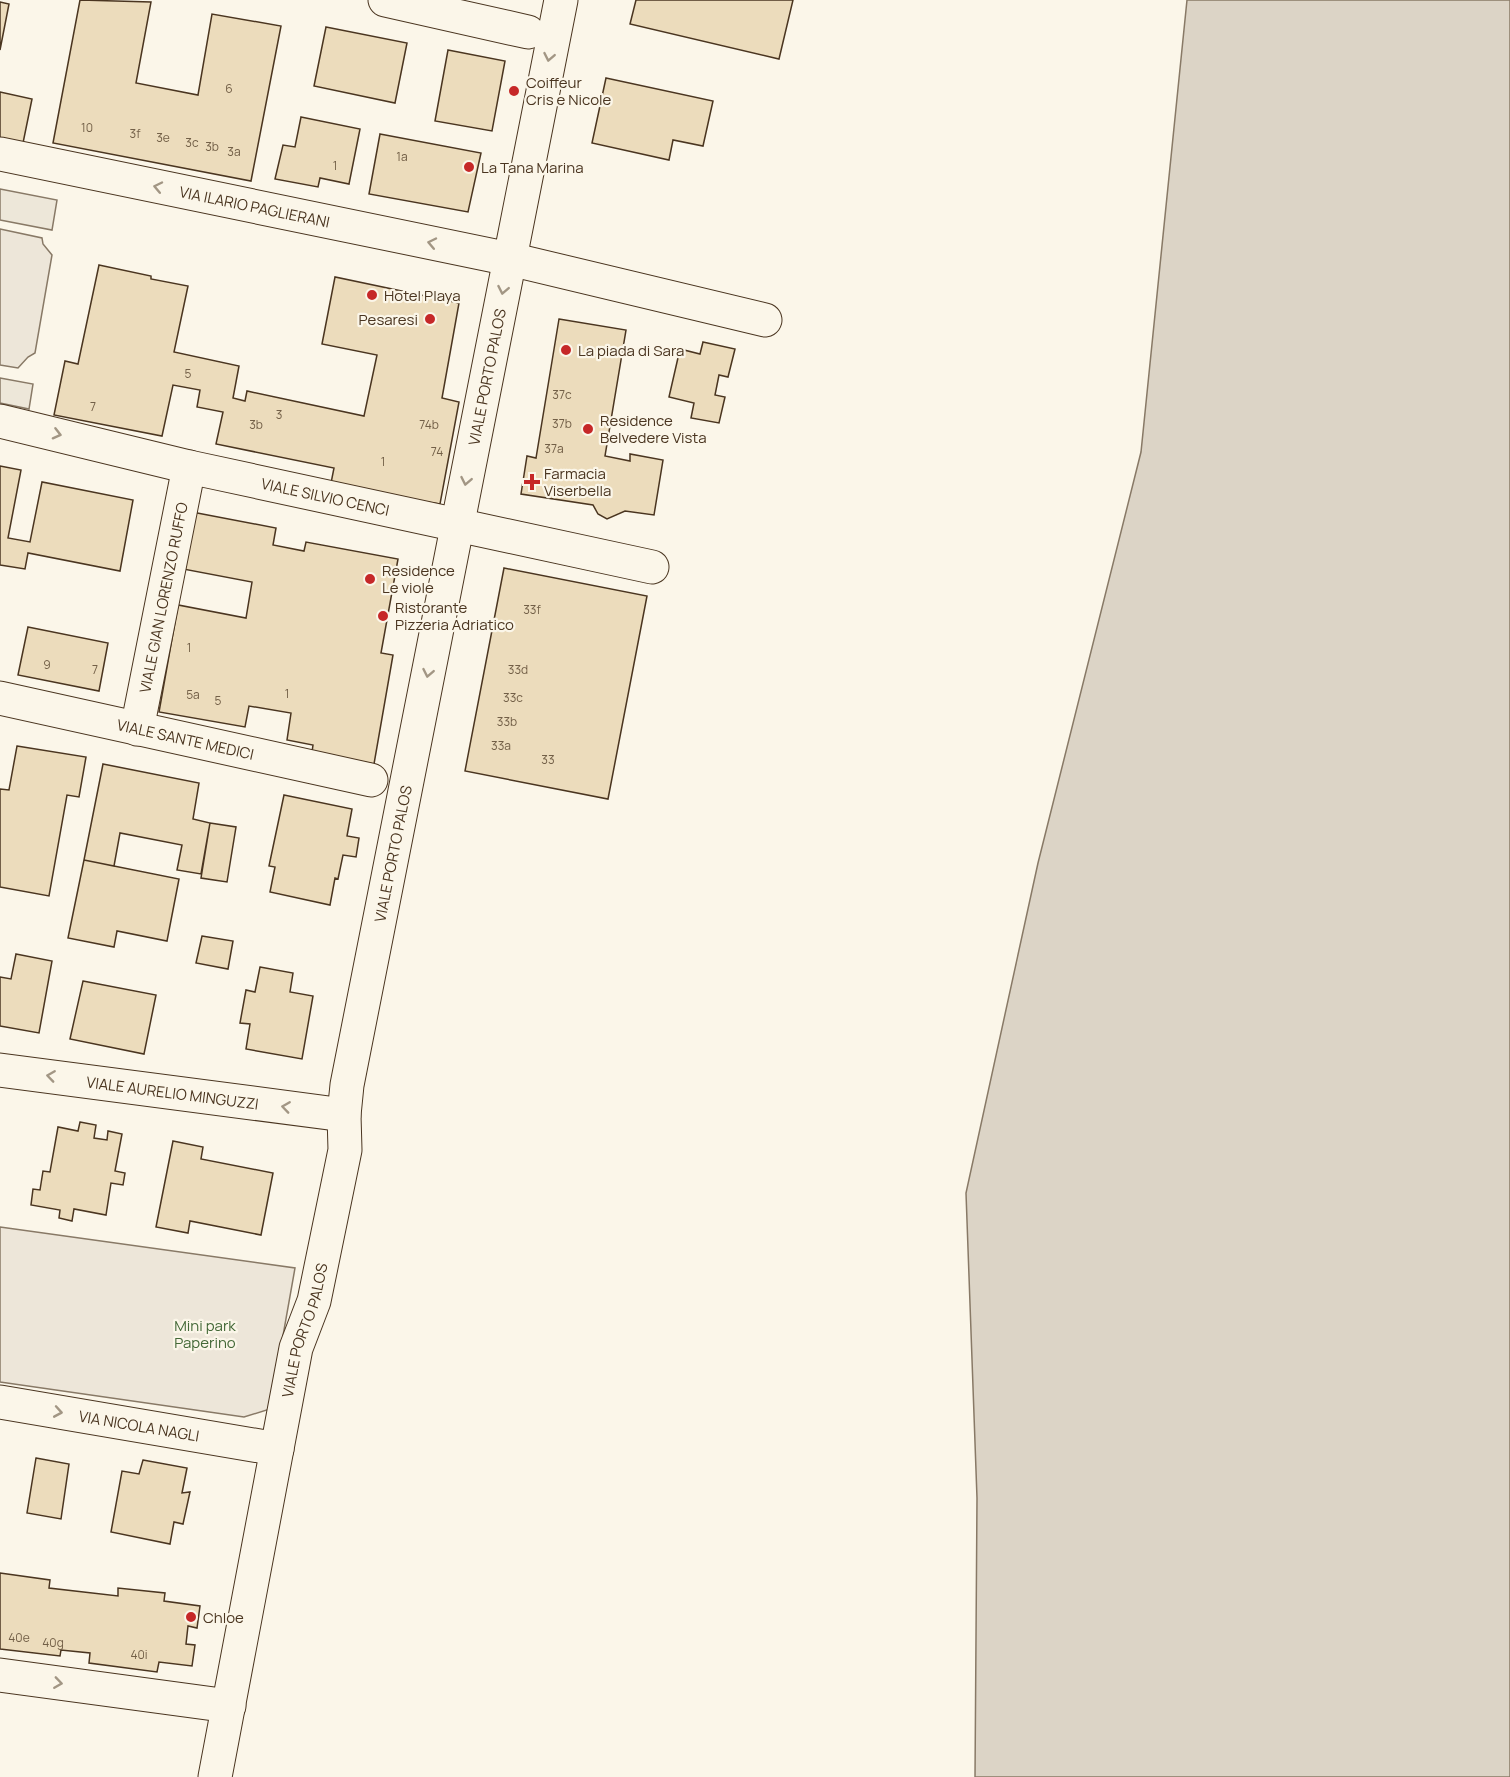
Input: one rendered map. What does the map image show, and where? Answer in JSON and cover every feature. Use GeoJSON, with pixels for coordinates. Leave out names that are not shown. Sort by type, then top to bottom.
{"type":"FeatureCollection","features":[{"type":"Feature","properties":{"kind":"street"},"geometry":{"type":"LineString","coordinates":[[385,0],[528,32]]}},
{"type":"Feature","properties":{"kind":"street","name":"VIALE PORTO PALOS"},"geometry":{"type":"LineString","coordinates":[[215,1777],[296,1348],[314,1301],[345,1150],[344,1115],[347,1085],[561,0]]}},
{"type":"Feature","properties":{"kind":"street","name":"VIA ILARIO PAGLIERANI"},"geometry":{"type":"LineString","coordinates":[[0,154],[510,259],[765,320]]}},
{"type":"Feature","properties":{"kind":"street","name":"VIALE SILVIO CENCI"},"geometry":{"type":"LineString","coordinates":[[0,420],[189,467],[652,567]]}},
{"type":"Feature","properties":{"kind":"street","name":"VIALE GIAN LORENZO RUFFO"},"geometry":{"type":"LineString","coordinates":[[137,729],[189,467]]}},
{"type":"Feature","properties":{"kind":"street","name":"VIALE SANTE MEDICI"},"geometry":{"type":"LineString","coordinates":[[0,698],[371,780]]}},
{"type":"Feature","properties":{"kind":"street","name":"VIALE AURELIO MINGUZZI"},"geometry":{"type":"LineString","coordinates":[[0,1070],[344,1115]]}},
{"type":"Feature","properties":{"kind":"street","name":"VIA NICOLA NAGLI"},"geometry":{"type":"LineString","coordinates":[[0,1402],[277,1449]]}},
{"type":"Feature","properties":{"kind":"street"},"geometry":{"type":"LineString","coordinates":[[0,1675],[229,1706]]}},
{"type":"Feature","properties":{"kind":"green space"},"geometry":{"type":"Polygon","coordinates":[[[0,229],[42,238],[43,244],[52,255],[35,353],[18,368],[0,365],[0,229]]]}},
{"type":"Feature","properties":{"kind":"green space","name":"Mini park Paperino"},"geometry":{"type":"Polygon","coordinates":[[[0,1227],[295,1268],[270,1409],[244,1417],[0,1382],[0,1227]]]}},
{"type":"Feature","properties":{"kind":"shaded area"},"geometry":{"type":"Polygon","coordinates":[[[1187,0],[1510,0],[1510,1777],[975,1777],[977,1498],[966,1193],[1038,863],[1141,452],[1187,0]]]}},
{"type":"Feature","properties":{"kind":"shaded area"},"geometry":{"type":"Polygon","coordinates":[[[0,189],[57,200],[52,230],[0,220],[0,189]]]}},
{"type":"Feature","properties":{"kind":"shaded area"},"geometry":{"type":"Polygon","coordinates":[[[0,378],[33,384],[29,409],[0,403],[0,378]]]}},
{"type":"Feature","properties":{"kind":"building"},"geometry":{"type":"Polygon","coordinates":[[[80,0],[151,2],[136,83],[198,95],[212,14],[281,26],[251,181],[53,143],[80,0]]]}},
{"type":"Feature","properties":{"kind":"building"},"geometry":{"type":"Polygon","coordinates":[[[636,0],[793,0],[779,59],[630,24],[636,0]]]}},
{"type":"Feature","properties":{"kind":"building"},"geometry":{"type":"Polygon","coordinates":[[[0,2],[9,4],[0,50],[0,2]]]}},
{"type":"Feature","properties":{"kind":"building"},"geometry":{"type":"Polygon","coordinates":[[[326,27],[407,43],[395,103],[314,86],[326,27]]]}},
{"type":"Feature","properties":{"kind":"building"},"geometry":{"type":"Polygon","coordinates":[[[448,50],[505,61],[492,131],[435,121],[448,50]]]}},
{"type":"Feature","properties":{"kind":"building"},"geometry":{"type":"Polygon","coordinates":[[[606,78],[713,101],[703,146],[673,140],[669,160],[592,143],[606,78]]]}},
{"type":"Feature","properties":{"kind":"building"},"geometry":{"type":"Polygon","coordinates":[[[0,92],[32,99],[23,143],[0,138],[0,92]]]}},
{"type":"Feature","properties":{"kind":"building"},"geometry":{"type":"Polygon","coordinates":[[[301,117],[360,129],[349,184],[320,178],[318,187],[275,179],[283,145],[295,147],[301,117]]]}},
{"type":"Feature","properties":{"kind":"building"},"geometry":{"type":"Polygon","coordinates":[[[380,134],[481,153],[468,212],[369,194],[380,134]]]}},
{"type":"Feature","properties":{"kind":"building"},"geometry":{"type":"Polygon","coordinates":[[[99,265],[188,286],[174,352],[239,366],[233,398],[245,401],[247,391],[364,416],[377,355],[322,344],[335,277],[459,303],[442,398],[459,402],[440,504],[330,488],[334,468],[216,444],[223,412],[197,407],[200,390],[173,385],[162,436],[54,415],[65,361],[78,364],[99,265]]]}},
{"type":"Feature","properties":{"kind":"building"},"geometry":{"type":"Polygon","coordinates":[[[559,319],[626,330],[605,456],[630,461],[630,454],[663,460],[654,515],[625,511],[607,519],[598,514],[593,505],[521,494],[527,456],[536,458],[559,319]]]}},
{"type":"Feature","properties":{"kind":"building"},"geometry":{"type":"Polygon","coordinates":[[[703,342],[735,349],[728,377],[719,375],[715,395],[725,397],[719,423],[691,418],[694,403],[669,397],[680,349],[700,354],[703,342]]]}},
{"type":"Feature","properties":{"kind":"building"},"geometry":{"type":"Polygon","coordinates":[[[0,466],[21,470],[8,538],[30,542],[42,482],[133,500],[120,571],[28,553],[25,569],[0,565],[0,466]]]}},
{"type":"Feature","properties":{"kind":"building"},"geometry":{"type":"Polygon","coordinates":[[[192,512],[276,528],[273,545],[304,551],[306,542],[398,559],[381,653],[393,655],[374,764],[312,752],[313,745],[287,740],[291,713],[249,706],[245,727],[159,712],[178,605],[246,618],[252,582],[183,569],[192,512]]]}},
{"type":"Feature","properties":{"kind":"building"},"geometry":{"type":"Polygon","coordinates":[[[504,568],[647,596],[608,799],[465,771],[504,568]]]}},
{"type":"Feature","properties":{"kind":"building"},"geometry":{"type":"Polygon","coordinates":[[[28,627],[108,643],[99,691],[18,675],[28,627]]]}},
{"type":"Feature","properties":{"kind":"building"},"geometry":{"type":"Polygon","coordinates":[[[17,746],[86,757],[79,797],[67,795],[49,896],[0,887],[0,789],[9,790],[17,746]]]}},
{"type":"Feature","properties":{"kind":"building"},"geometry":{"type":"Polygon","coordinates":[[[103,764],[199,783],[193,819],[210,823],[201,874],[177,870],[182,845],[120,833],[114,866],[84,860],[103,764]]]}},
{"type":"Feature","properties":{"kind":"building"},"geometry":{"type":"Polygon","coordinates":[[[284,795],[352,809],[347,836],[359,838],[356,857],[343,855],[338,879],[335,878],[330,905],[270,892],[275,867],[269,866],[284,795]]]}},
{"type":"Feature","properties":{"kind":"building"},"geometry":{"type":"Polygon","coordinates":[[[210,823],[236,827],[227,882],[201,878],[210,823]]]}},
{"type":"Feature","properties":{"kind":"building"},"geometry":{"type":"Polygon","coordinates":[[[84,860],[179,879],[167,941],[117,931],[114,947],[68,938],[84,860]]]}},
{"type":"Feature","properties":{"kind":"building"},"geometry":{"type":"Polygon","coordinates":[[[202,936],[233,941],[228,969],[196,963],[202,936]]]}},
{"type":"Feature","properties":{"kind":"building"},"geometry":{"type":"Polygon","coordinates":[[[16,954],[52,961],[39,1033],[0,1026],[0,977],[11,979],[16,954]]]}},
{"type":"Feature","properties":{"kind":"building"},"geometry":{"type":"Polygon","coordinates":[[[260,967],[293,973],[290,992],[313,996],[302,1059],[246,1049],[250,1024],[240,1023],[246,990],[255,992],[260,967]]]}},
{"type":"Feature","properties":{"kind":"building"},"geometry":{"type":"Polygon","coordinates":[[[83,981],[156,995],[144,1054],[70,1039],[83,981]]]}},
{"type":"Feature","properties":{"kind":"building"},"geometry":{"type":"Polygon","coordinates":[[[80,1122],[96,1125],[94,1138],[107,1140],[108,1131],[122,1134],[115,1171],[125,1173],[123,1185],[111,1183],[106,1215],[74,1209],[72,1221],[59,1218],[60,1210],[31,1205],[33,1189],[40,1190],[43,1171],[50,1172],[58,1127],[78,1131],[80,1122]]]}},
{"type":"Feature","properties":{"kind":"building"},"geometry":{"type":"Polygon","coordinates":[[[173,1141],[203,1147],[201,1159],[273,1173],[261,1235],[190,1221],[188,1233],[156,1227],[173,1141]]]}},
{"type":"Feature","properties":{"kind":"building"},"geometry":{"type":"Polygon","coordinates":[[[36,1458],[69,1464],[61,1519],[27,1513],[36,1458]]]}},
{"type":"Feature","properties":{"kind":"building"},"geometry":{"type":"Polygon","coordinates":[[[143,1460],[187,1468],[182,1493],[190,1492],[183,1524],[174,1522],[170,1544],[111,1532],[122,1471],[139,1474],[143,1460]]]}},
{"type":"Feature","properties":{"kind":"building"},"geometry":{"type":"Polygon","coordinates":[[[0,1573],[50,1580],[49,1588],[118,1596],[118,1588],[165,1593],[164,1601],[200,1606],[197,1628],[188,1626],[186,1644],[195,1645],[192,1666],[159,1662],[157,1672],[89,1663],[90,1653],[61,1650],[60,1656],[0,1649],[0,1573]]]}},
{"type":"Feature","properties":{"kind":"place","name":"Coiffeur Cris e Nicole"},"geometry":{"type":"Point","coordinates":[514,91]}},
{"type":"Feature","properties":{"kind":"place","name":"La Tana Marina"},"geometry":{"type":"Point","coordinates":[469,167]}},
{"type":"Feature","properties":{"kind":"place","name":"Hotel Playa"},"geometry":{"type":"Point","coordinates":[372,295]}},
{"type":"Feature","properties":{"kind":"place","name":"Pesaresi"},"geometry":{"type":"Point","coordinates":[430,319]}},
{"type":"Feature","properties":{"kind":"place","name":"La piada di Sara"},"geometry":{"type":"Point","coordinates":[566,350]}},
{"type":"Feature","properties":{"kind":"place","name":"Residence Belvedere Vista"},"geometry":{"type":"Point","coordinates":[588,429]}},
{"type":"Feature","properties":{"kind":"place","name":"Farmacia Viserbella"},"geometry":{"type":"Point","coordinates":[532,482]}},
{"type":"Feature","properties":{"kind":"place","name":"Residence Le viole"},"geometry":{"type":"Point","coordinates":[370,579]}},
{"type":"Feature","properties":{"kind":"place","name":"Ristorante Pizzeria Adriatico"},"geometry":{"type":"Point","coordinates":[383,616]}},
{"type":"Feature","properties":{"kind":"place","name":"Chloe"},"geometry":{"type":"Point","coordinates":[191,1617]}}]}
